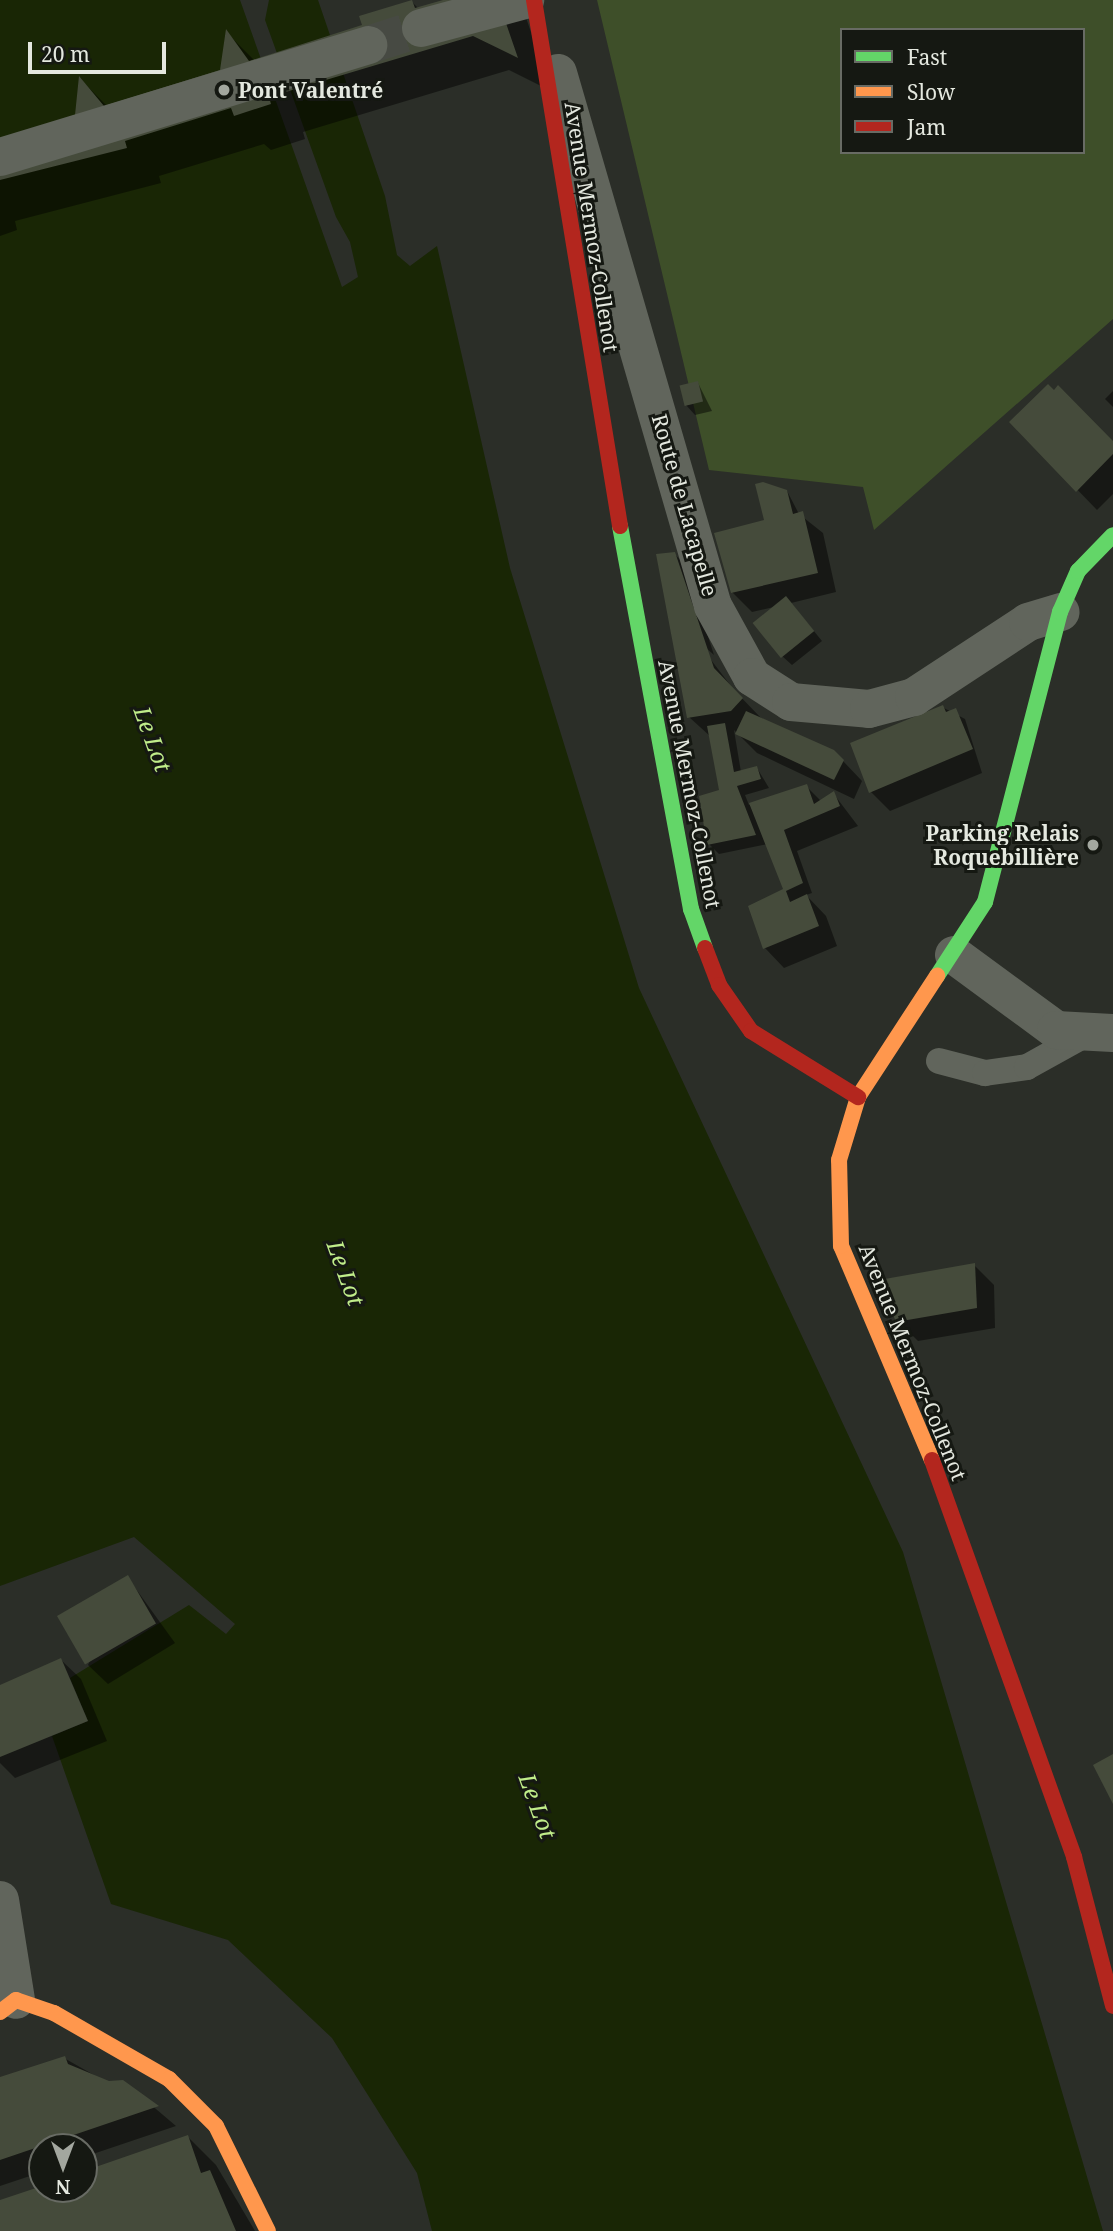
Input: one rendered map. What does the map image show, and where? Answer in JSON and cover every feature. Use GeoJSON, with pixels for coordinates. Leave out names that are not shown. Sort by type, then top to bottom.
{"type":"FeatureCollection","features":[{"type":"Feature","properties":{"kind":"street"},"geometry":{"type":"LineString","coordinates":[[421,29],[525,0]]}},
{"type":"Feature","properties":{"kind":"street","name":"Route de Lacapelle"},"geometry":{"type":"LineString","coordinates":[[535,0],[615,258],[713,606],[752,677],[791,702],[869,709],[914,697],[1028,622],[1060,612]]}},
{"type":"Feature","properties":{"kind":"street","name":"Avenue Mermoz-Collenot"},"geometry":{"type":"LineString","coordinates":[[535,0],[617,513],[691,909],[719,985],[751,1031],[858,1097],[839,1160],[841,1245],[936,1469],[996,1652],[1074,1857],[1113,2006]]}},
{"type":"Feature","properties":{"kind":"street"},"geometry":{"type":"LineString","coordinates":[[0,157],[368,45]]}},
{"type":"Feature","properties":{"kind":"street"},"geometry":{"type":"LineString","coordinates":[[858,1097],[954,956],[1001,858],[1041,666],[1078,571],[1113,535]]}},
{"type":"Feature","properties":{"kind":"street"},"geometry":{"type":"LineString","coordinates":[[954,956],[1056,1030],[1098,1035]]}},
{"type":"Feature","properties":{"kind":"street"},"geometry":{"type":"LineString","coordinates":[[0,1900],[8,2006],[104,2036],[169,2079],[216,2126],[268,2231]]}},
{"type":"Feature","properties":{"kind":"lane"},"geometry":{"type":"LineString","coordinates":[[939,1061],[985,1073],[1027,1067],[1098,1035]]}},
{"type":"Feature","properties":{"kind":"shaded area"},"geometry":{"type":"Polygon","coordinates":[[[597,0],[1113,0],[1113,319],[874,530],[863,487],[709,470],[597,0]]]}},
{"type":"Feature","properties":{"kind":"water","name":"Le Lot"},"geometry":{"type":"Polygon","coordinates":[[[0,0],[240,0],[342,287],[358,277],[350,242],[336,217],[265,20],[269,0],[318,0],[385,196],[397,255],[410,266],[437,246],[510,568],[639,988],[903,1552],[1103,2231],[432,2231],[417,2173],[332,2038],[228,1940],[111,1904],[52,1736],[88,1721],[70,1678],[189,1605],[226,1634],[235,1624],[134,1537],[0,1586],[0,0]]]}},
{"type":"Feature","properties":{"kind":"building","name":"Pont Valentré"},"geometry":{"type":"Polygon","coordinates":[[[412,0],[415,8],[443,0],[498,0],[518,58],[473,36],[269,97],[271,104],[234,116],[231,108],[125,141],[127,148],[0,180],[0,139],[75,115],[79,76],[104,106],[220,70],[226,29],[249,61],[362,25],[359,16],[412,0]]]}},
{"type":"Feature","properties":{"kind":"building"},"geometry":{"type":"Polygon","coordinates":[[[698,381],[703,401],[685,406],[680,386],[698,381]]]}},
{"type":"Feature","properties":{"kind":"building"},"geometry":{"type":"Polygon","coordinates":[[[1048,384],[1054,390],[1058,385],[1113,441],[1113,454],[1076,492],[1009,422],[1048,384]]]}},
{"type":"Feature","properties":{"kind":"building"},"geometry":{"type":"Polygon","coordinates":[[[763,482],[787,490],[793,514],[803,511],[818,573],[731,593],[714,533],[764,520],[755,484],[763,482]]]}},
{"type":"Feature","properties":{"kind":"building"},"geometry":{"type":"Polygon","coordinates":[[[675,552],[714,668],[743,698],[731,711],[687,718],[656,554],[675,552]]]}},
{"type":"Feature","properties":{"kind":"building"},"geometry":{"type":"Polygon","coordinates":[[[786,596],[814,631],[781,658],[753,623],[786,596]]]}},
{"type":"Feature","properties":{"kind":"building"},"geometry":{"type":"Polygon","coordinates":[[[943,705],[946,712],[956,708],[973,749],[869,793],[850,743],[943,705]]]}},
{"type":"Feature","properties":{"kind":"building"},"geometry":{"type":"Polygon","coordinates":[[[746,711],[834,750],[844,760],[834,780],[735,734],[746,711]]]}},
{"type":"Feature","properties":{"kind":"building"},"geometry":{"type":"Polygon","coordinates":[[[725,723],[734,772],[757,766],[761,779],[737,786],[756,835],[707,845],[699,796],[719,790],[707,726],[725,723]]]}},
{"type":"Feature","properties":{"kind":"building"},"geometry":{"type":"Polygon","coordinates":[[[807,784],[814,804],[834,791],[840,806],[784,830],[803,883],[786,891],[790,902],[807,894],[819,926],[763,949],[748,906],[783,889],[749,803],[807,784]]]}},
{"type":"Feature","properties":{"kind":"building"},"geometry":{"type":"Polygon","coordinates":[[[975,1263],[977,1308],[896,1322],[879,1280],[975,1263]]]}},
{"type":"Feature","properties":{"kind":"building"},"geometry":{"type":"Polygon","coordinates":[[[128,1575],[156,1623],[85,1664],[57,1616],[128,1575]]]}},
{"type":"Feature","properties":{"kind":"building"},"geometry":{"type":"Polygon","coordinates":[[[61,1658],[88,1721],[0,1757],[0,1685],[61,1658]]]}},
{"type":"Feature","properties":{"kind":"building"},"geometry":{"type":"Polygon","coordinates":[[[1113,1754],[1113,1804],[1093,1765],[1113,1754]]]}},
{"type":"Feature","properties":{"kind":"building"},"geometry":{"type":"Polygon","coordinates":[[[65,2056],[68,2064],[109,2081],[123,2080],[159,2106],[80,2133],[28,2133],[28,2150],[0,2160],[0,2077],[65,2056]]]}},
{"type":"Feature","properties":{"kind":"building"},"geometry":{"type":"Polygon","coordinates":[[[188,2135],[201,2173],[210,2170],[236,2231],[0,2231],[0,2200],[28,2191],[28,2203],[98,2203],[98,2166],[188,2135]]]}},
{"type":"Feature","properties":{"kind":"tunnel"},"geometry":{"type":"LineString","coordinates":[[368,45],[421,28]]}},
{"type":"Feature","properties":{"kind":"traffic: fast"},"geometry":{"type":"LineString","coordinates":[[620,526],[691,909],[705,948]]}},
{"type":"Feature","properties":{"kind":"traffic: fast"},"geometry":{"type":"LineString","coordinates":[[937,976],[985,902],[1060,612],[1078,571],[1113,535]]}},
{"type":"Feature","properties":{"kind":"traffic: slow"},"geometry":{"type":"LineString","coordinates":[[932,1460],[841,1246],[839,1160],[858,1097],[937,976]]}},
{"type":"Feature","properties":{"kind":"traffic: slow"},"geometry":{"type":"LineString","coordinates":[[0,2012],[16,2000],[54,2013],[169,2079],[216,2126],[268,2231]]}},
{"type":"Feature","properties":{"kind":"traffic: jam"},"geometry":{"type":"LineString","coordinates":[[534,0],[620,526]]}},
{"type":"Feature","properties":{"kind":"traffic: jam"},"geometry":{"type":"LineString","coordinates":[[705,948],[719,985],[751,1031],[858,1097]]}},
{"type":"Feature","properties":{"kind":"traffic: jam"},"geometry":{"type":"LineString","coordinates":[[932,1460],[1074,1857],[1113,2006]]}},
{"type":"Feature","properties":{"kind":"place","name":"Pont Valentré"},"geometry":{"type":"Point","coordinates":[224,90]}},
{"type":"Feature","properties":{"kind":"place","name":"Parking Relais Roquebillière"},"geometry":{"type":"Point","coordinates":[1093,845]}}]}
